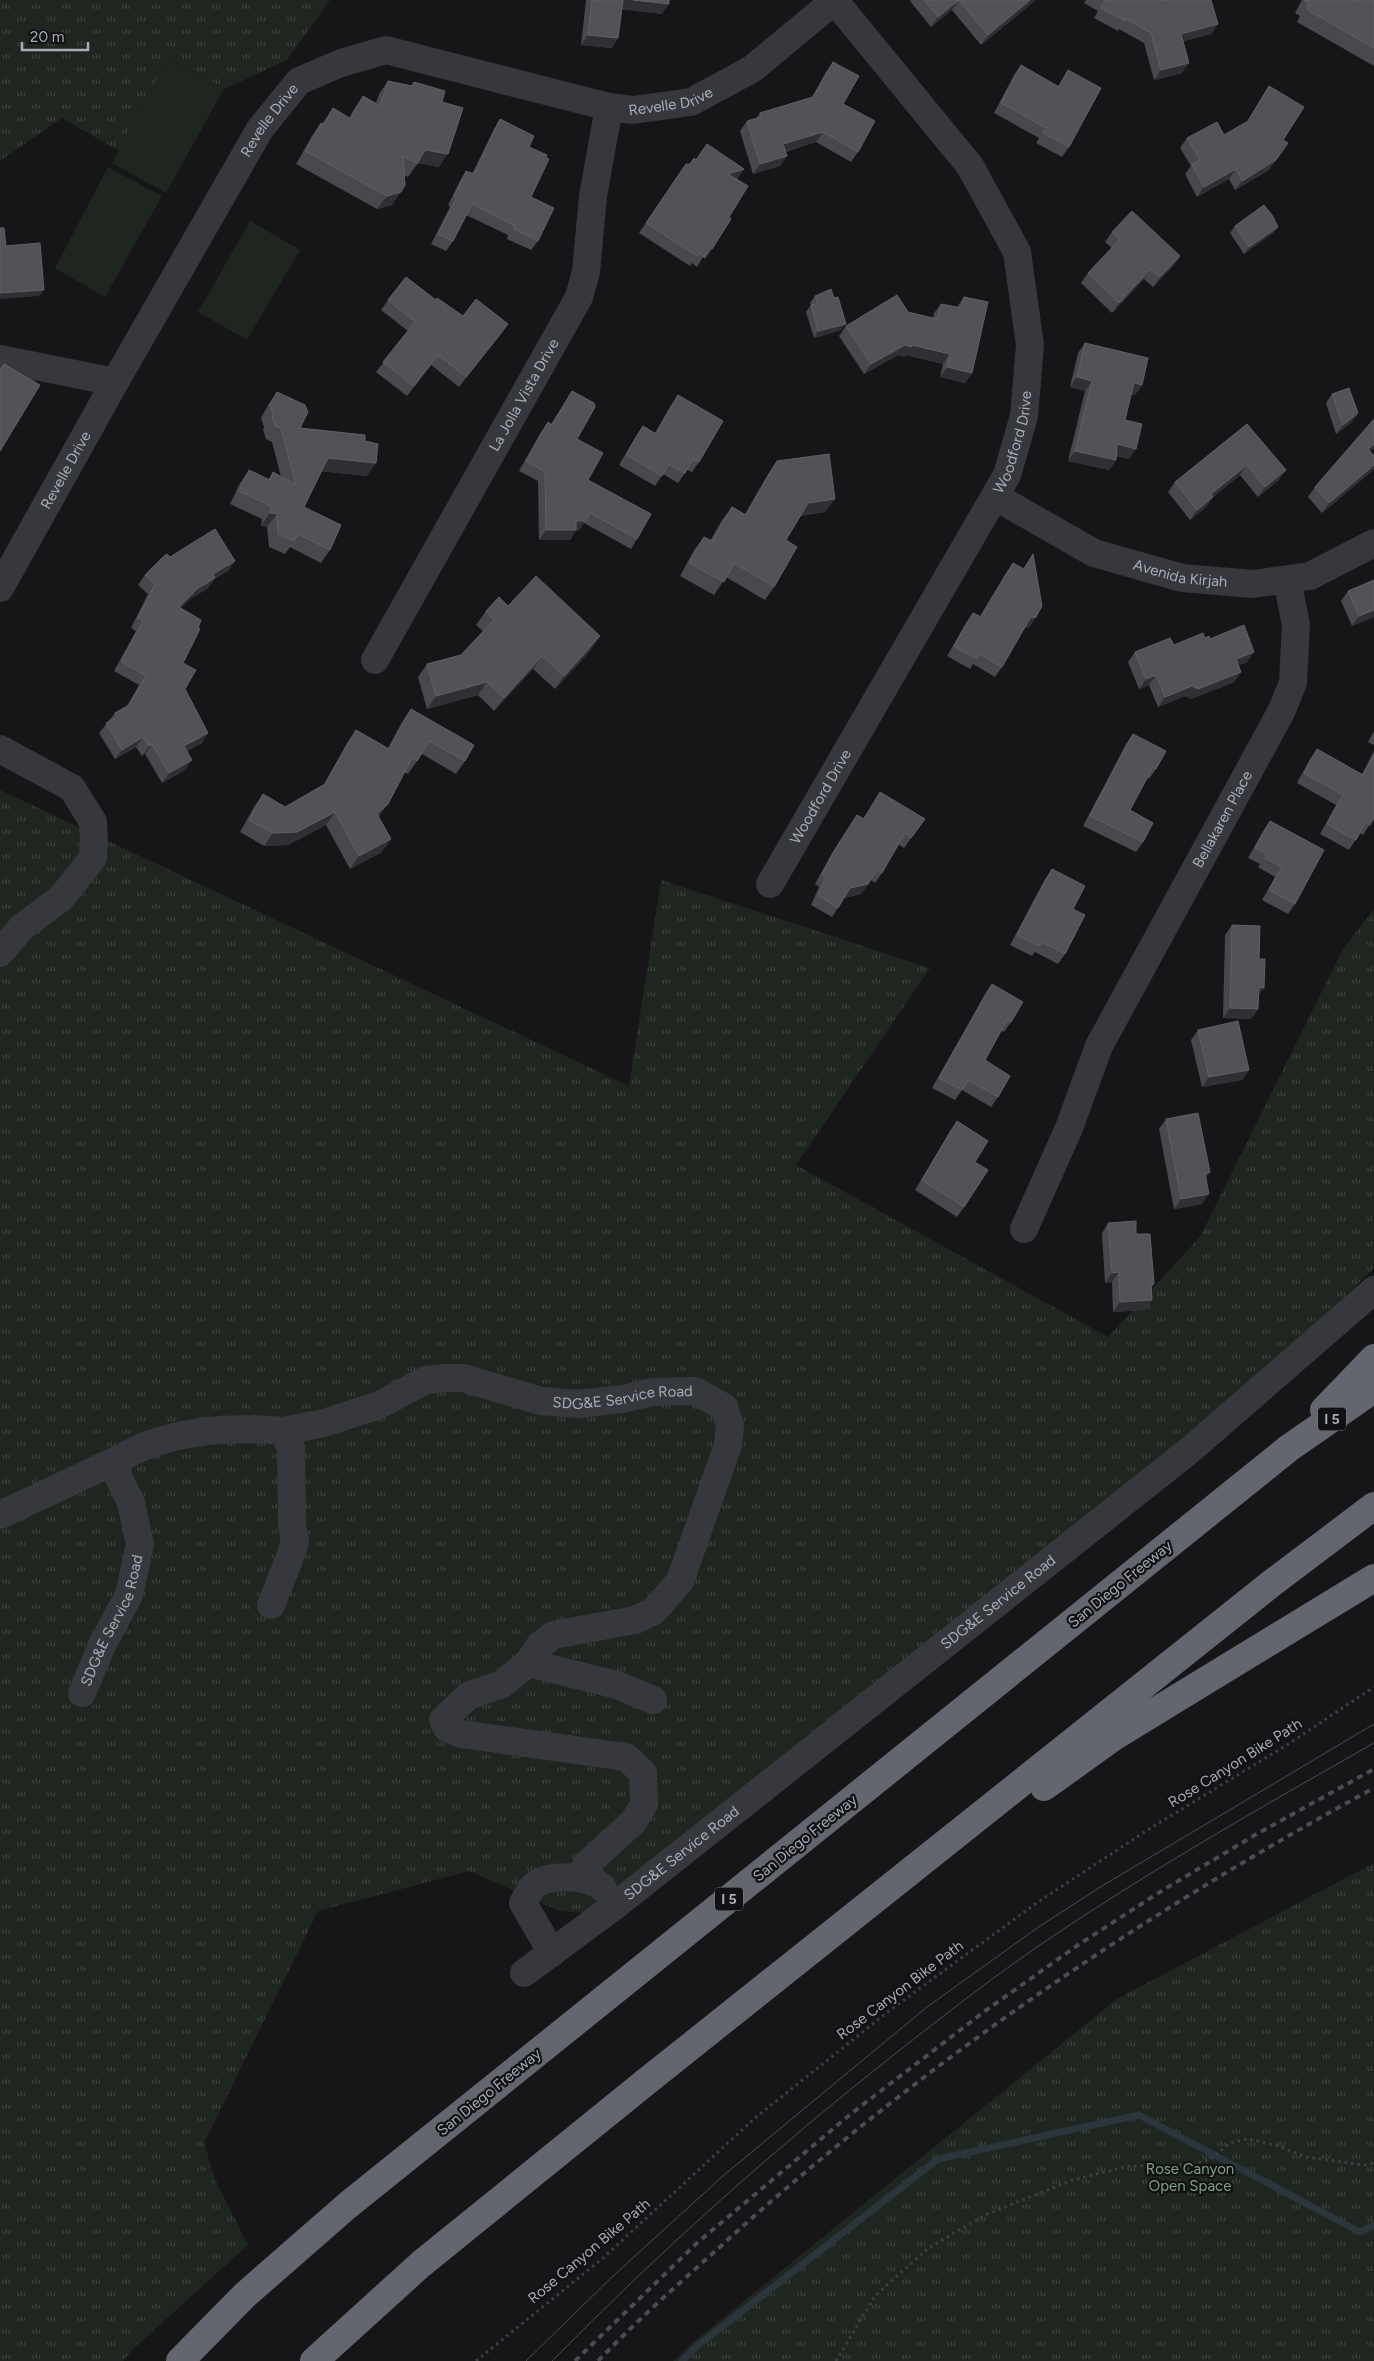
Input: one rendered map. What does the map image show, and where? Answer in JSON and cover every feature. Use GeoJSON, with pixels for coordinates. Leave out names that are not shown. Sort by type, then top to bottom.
{"type":"FeatureCollection","features":[{"type":"Feature","properties":{"kind":"highway"},"geometry":{"type":"LineString","coordinates":[[1289,1448],[1374,1358]]}},
{"type":"Feature","properties":{"kind":"highway","name":"San Diego Freeway"},"geometry":{"type":"LineString","coordinates":[[180,2361],[245,2295],[348,2205],[1289,1448],[1374,1389]]}},
{"type":"Feature","properties":{"kind":"highway"},"geometry":{"type":"LineString","coordinates":[[314,2361],[421,2264],[1272,1583],[1374,1506]]}},
{"type":"Feature","properties":{"kind":"highway"},"geometry":{"type":"LineString","coordinates":[[768,1985],[1116,1736],[1374,1578]]}},
{"type":"Feature","properties":{"kind":"street","name":"Revelle Drive"},"geometry":{"type":"LineString","coordinates":[[0,588],[260,129],[299,82],[341,63],[386,50],[609,108],[634,110],[690,102],[752,69],[834,1]]}},
{"type":"Feature","properties":{"kind":"street","name":"Woodford Drive"},"geometry":{"type":"LineString","coordinates":[[770,884],[996,497],[1007,474],[1024,416],[1030,345],[1017,252],[970,166],[834,1]]}},
{"type":"Feature","properties":{"kind":"street","name":"La Jolla Vista Drive"},"geometry":{"type":"LineString","coordinates":[[375,660],[579,297],[586,272],[593,196],[609,108]]}},
{"type":"Feature","properties":{"kind":"street"},"geometry":{"type":"LineString","coordinates":[[0,359],[115,382]]}},
{"type":"Feature","properties":{"kind":"street","name":"Avenida Kirjah"},"geometry":{"type":"LineString","coordinates":[[996,497],[1094,553],[1182,578],[1253,584],[1310,576],[1374,543]]}},
{"type":"Feature","properties":{"kind":"street","name":"Bellakaren Place"},"geometry":{"type":"LineString","coordinates":[[1024,1229],[1069,1128],[1099,1046],[1282,712],[1293,683],[1296,625],[1287,580]]}},
{"type":"Feature","properties":{"kind":"street"},"geometry":{"type":"LineString","coordinates":[[0,749],[72,788],[94,822],[94,840],[93,858],[61,898],[21,928],[0,953]]}},
{"type":"Feature","properties":{"kind":"street","name":"SDG&E Service Road"},"geometry":{"type":"LineString","coordinates":[[524,1973],[616,1905],[1190,1450],[1374,1290]]}},
{"type":"Feature","properties":{"kind":"street","name":"SDG&E Service Road"},"geometry":{"type":"LineString","coordinates":[[0,1515],[164,1439],[235,1428],[283,1430],[324,1423],[379,1405],[426,1380],[463,1378],[541,1401],[577,1404],[623,1399],[652,1392],[695,1391],[724,1407],[730,1426],[728,1445],[680,1581],[654,1611],[635,1620],[553,1635],[540,1645],[528,1663],[502,1684],[468,1696],[443,1720],[447,1728],[461,1734],[626,1757],[642,1773],[644,1804],[634,1821],[586,1865],[592,1880],[602,1887],[616,1905]]}},
{"type":"Feature","properties":{"kind":"street"},"geometry":{"type":"LineString","coordinates":[[271,1605],[290,1560],[295,1541],[292,1526],[290,1448],[283,1430]]}},
{"type":"Feature","properties":{"kind":"street","name":"SDG&E Service Road"},"geometry":{"type":"LineString","coordinates":[[82,1693],[102,1645],[129,1595],[140,1544],[131,1504],[118,1476],[117,1460]]}},
{"type":"Feature","properties":{"kind":"street"},"geometry":{"type":"LineString","coordinates":[[528,1663],[617,1685],[653,1700]]}},
{"type":"Feature","properties":{"kind":"street"},"geometry":{"type":"LineString","coordinates":[[552,1953],[523,1903],[533,1886],[547,1878],[568,1877],[592,1880]]}},
{"type":"Feature","properties":{"kind":"path","name":"Rose Canyon Bike Path"},"geometry":{"type":"LineString","coordinates":[[476,2361],[603,2258],[755,2118],[888,2011],[1038,1902],[1146,1831],[1290,1743],[1374,1687]]}},
{"type":"Feature","properties":{"kind":"path"},"geometry":{"type":"LineString","coordinates":[[836,2361],[875,2296],[927,2249],[985,2215],[1070,2181],[1128,2166],[1189,2165],[1211,2159],[1230,2142],[1248,2139],[1278,2146],[1306,2157],[1366,2165],[1374,2163]]}},
{"type":"Feature","properties":{"kind":"green space"},"geometry":{"type":"Polygon","coordinates":[[[0,0],[330,0],[287,60],[224,89],[169,58],[119,151],[62,118],[0,161],[0,0]]]}},
{"type":"Feature","properties":{"kind":"green space"},"geometry":{"type":"Polygon","coordinates":[[[169,58],[224,89],[166,193],[112,163],[169,58]]]}},
{"type":"Feature","properties":{"kind":"green space"},"geometry":{"type":"Polygon","coordinates":[[[108,167],[162,196],[105,297],[55,268],[108,167]]]}},
{"type":"Feature","properties":{"kind":"green space"},"geometry":{"type":"Polygon","coordinates":[[[250,221],[300,250],[247,340],[198,312],[250,221]]]}},
{"type":"Feature","properties":{"kind":"green space"},"geometry":{"type":"Polygon","coordinates":[[[0,790],[629,1086],[661,880],[930,968],[796,1165],[1108,1337],[1200,1237],[1343,949],[1374,909],[1374,1268],[1236,1405],[604,1915],[560,1911],[469,1871],[318,1911],[204,2143],[216,2182],[248,2245],[134,2348],[123,2361],[0,2361],[0,790]]]}},
{"type":"Feature","properties":{"kind":"green space","name":"Rose Canyon Open Space"},"geometry":{"type":"Polygon","coordinates":[[[1374,1863],[1374,2361],[673,2361],[691,2344],[1117,1999],[1374,1863]]]}},
{"type":"Feature","properties":{"kind":"building"},"geometry":{"type":"Polygon","coordinates":[[[592,0],[623,0],[618,38],[588,35],[592,0]]]}},
{"type":"Feature","properties":{"kind":"building"},"geometry":{"type":"Polygon","coordinates":[[[633,0],[669,0],[669,4],[633,0]]]}},
{"type":"Feature","properties":{"kind":"building"},"geometry":{"type":"Polygon","coordinates":[[[924,0],[959,0],[938,17],[924,0]]]}},
{"type":"Feature","properties":{"kind":"building"},"geometry":{"type":"Polygon","coordinates":[[[959,0],[1030,0],[988,35],[959,0]]]}},
{"type":"Feature","properties":{"kind":"building"},"geometry":{"type":"Polygon","coordinates":[[[1103,0],[1211,0],[1218,24],[1181,34],[1189,63],[1161,70],[1151,33],[1101,8],[1105,1],[1103,0]]]}},
{"type":"Feature","properties":{"kind":"building"},"geometry":{"type":"Polygon","coordinates":[[[1304,0],[1348,0],[1351,2],[1352,0],[1374,0],[1374,48],[1306,9],[1309,3],[1304,0]]]}},
{"type":"Feature","properties":{"kind":"building"},"geometry":{"type":"Polygon","coordinates":[[[833,62],[859,76],[843,104],[875,121],[858,152],[823,132],[783,144],[787,156],[760,164],[747,121],[761,117],[760,113],[813,97],[833,62]]]}},
{"type":"Feature","properties":{"kind":"building"},"geometry":{"type":"Polygon","coordinates":[[[1021,65],[1059,87],[1068,70],[1101,88],[1069,147],[1043,133],[1046,128],[1001,103],[1021,65]]]}},
{"type":"Feature","properties":{"kind":"building"},"geometry":{"type":"Polygon","coordinates":[[[388,81],[412,86],[414,82],[445,91],[442,102],[463,108],[448,154],[425,150],[417,164],[403,156],[405,185],[401,192],[387,196],[305,151],[321,123],[324,125],[333,108],[351,119],[363,96],[380,106],[388,81]]]}},
{"type":"Feature","properties":{"kind":"building"},"geometry":{"type":"Polygon","coordinates":[[[1269,86],[1304,107],[1283,140],[1288,143],[1276,160],[1242,181],[1236,169],[1204,187],[1192,165],[1200,160],[1187,138],[1217,122],[1224,135],[1248,121],[1269,86]]]}},
{"type":"Feature","properties":{"kind":"building"},"geometry":{"type":"Polygon","coordinates":[[[500,119],[534,136],[529,147],[547,155],[546,158],[549,159],[531,197],[554,208],[538,241],[514,229],[515,226],[472,204],[453,241],[438,234],[457,197],[454,196],[466,171],[474,174],[500,119]]]}},
{"type":"Feature","properties":{"kind":"building"},"geometry":{"type":"Polygon","coordinates":[[[707,144],[744,169],[728,174],[748,186],[729,217],[731,219],[712,249],[710,247],[704,257],[699,253],[697,256],[646,223],[686,164],[690,164],[694,158],[696,160],[707,144]]]}},
{"type":"Feature","properties":{"kind":"building"},"geometry":{"type":"Polygon","coordinates":[[[1264,205],[1278,227],[1249,247],[1235,226],[1264,205]]]}},
{"type":"Feature","properties":{"kind":"building"},"geometry":{"type":"Polygon","coordinates":[[[1132,211],[1180,256],[1160,277],[1151,269],[1119,303],[1088,273],[1120,239],[1112,232],[1132,211]]]}},
{"type":"Feature","properties":{"kind":"building"},"geometry":{"type":"Polygon","coordinates":[[[0,228],[4,228],[6,246],[40,243],[44,290],[0,293],[0,228]]]}},
{"type":"Feature","properties":{"kind":"building"},"geometry":{"type":"Polygon","coordinates":[[[406,277],[436,300],[437,298],[463,316],[476,299],[508,324],[466,377],[438,355],[414,386],[383,362],[415,322],[388,300],[406,277]]]}},
{"type":"Feature","properties":{"kind":"building"},"geometry":{"type":"Polygon","coordinates":[[[831,289],[834,298],[838,297],[846,324],[818,331],[811,305],[818,303],[815,296],[831,289]]]}},
{"type":"Feature","properties":{"kind":"building"},"geometry":{"type":"Polygon","coordinates":[[[897,295],[908,312],[937,319],[941,304],[961,308],[964,297],[988,302],[972,373],[947,367],[950,354],[912,345],[912,347],[905,345],[871,364],[846,326],[897,295]]]}},
{"type":"Feature","properties":{"kind":"building"},"geometry":{"type":"Polygon","coordinates":[[[1085,343],[1148,358],[1142,385],[1134,383],[1125,420],[1142,424],[1136,449],[1117,444],[1116,460],[1075,451],[1092,381],[1077,377],[1085,343]]]}},
{"type":"Feature","properties":{"kind":"building"},"geometry":{"type":"Polygon","coordinates":[[[4,364],[40,385],[0,451],[0,370],[4,364]]]}},
{"type":"Feature","properties":{"kind":"building"},"geometry":{"type":"Polygon","coordinates":[[[1349,388],[1358,413],[1343,425],[1332,394],[1349,388]]]}},
{"type":"Feature","properties":{"kind":"building"},"geometry":{"type":"Polygon","coordinates":[[[572,391],[594,403],[595,407],[577,439],[603,453],[588,480],[651,514],[637,539],[590,513],[585,521],[576,521],[576,530],[546,530],[545,472],[526,461],[548,422],[552,425],[572,391]]]}},
{"type":"Feature","properties":{"kind":"building"},"geometry":{"type":"Polygon","coordinates":[[[277,392],[305,405],[308,412],[300,428],[365,435],[365,441],[378,444],[376,463],[328,458],[304,507],[341,525],[330,550],[298,534],[294,541],[278,534],[277,514],[270,513],[271,506],[239,491],[249,470],[270,480],[273,472],[296,485],[281,428],[275,426],[272,417],[270,405],[277,392]]]}},
{"type":"Feature","properties":{"kind":"building"},"geometry":{"type":"Polygon","coordinates":[[[678,395],[723,421],[699,462],[693,459],[685,473],[669,464],[662,476],[626,455],[643,426],[656,434],[678,395]]]}},
{"type":"Feature","properties":{"kind":"building"},"geometry":{"type":"Polygon","coordinates":[[[1374,419],[1374,444],[1368,449],[1374,456],[1374,465],[1329,503],[1315,487],[1374,419]]]}},
{"type":"Feature","properties":{"kind":"building"},"geometry":{"type":"Polygon","coordinates":[[[1247,424],[1286,470],[1265,487],[1247,465],[1211,494],[1213,497],[1197,510],[1175,482],[1247,424]]]}},
{"type":"Feature","properties":{"kind":"building"},"geometry":{"type":"Polygon","coordinates":[[[829,454],[835,499],[808,503],[786,540],[797,547],[774,587],[734,563],[724,582],[689,563],[704,537],[712,541],[732,507],[746,515],[777,461],[829,454]]]}},
{"type":"Feature","properties":{"kind":"building"},"geometry":{"type":"Polygon","coordinates":[[[215,529],[235,561],[213,574],[215,578],[197,589],[179,607],[201,620],[198,628],[200,629],[183,663],[196,670],[185,689],[208,733],[184,746],[192,760],[169,773],[152,744],[149,746],[143,737],[122,750],[106,723],[117,717],[115,713],[129,705],[146,676],[121,661],[143,621],[138,618],[155,584],[145,575],[167,554],[170,557],[215,529]]]}},
{"type":"Feature","properties":{"kind":"building"},"geometry":{"type":"Polygon","coordinates":[[[1033,554],[1042,606],[1036,617],[1030,618],[1002,667],[980,654],[977,659],[954,646],[973,613],[981,617],[1013,563],[1024,569],[1033,554]]]}},
{"type":"Feature","properties":{"kind":"building"},"geometry":{"type":"Polygon","coordinates":[[[536,576],[600,636],[564,676],[542,656],[504,698],[487,682],[436,696],[427,664],[461,655],[494,620],[486,611],[499,597],[508,606],[536,576]]]}},
{"type":"Feature","properties":{"kind":"building"},"geometry":{"type":"Polygon","coordinates":[[[1374,580],[1374,610],[1359,616],[1348,591],[1374,580]]]}},
{"type":"Feature","properties":{"kind":"building"},"geometry":{"type":"Polygon","coordinates":[[[1244,625],[1254,652],[1236,659],[1241,672],[1198,689],[1192,686],[1165,697],[1156,675],[1146,679],[1135,652],[1170,638],[1174,645],[1203,633],[1205,638],[1209,636],[1210,639],[1244,625]]]}},
{"type":"Feature","properties":{"kind":"building"},"geometry":{"type":"Polygon","coordinates":[[[411,709],[474,745],[465,761],[429,741],[417,761],[412,758],[388,804],[377,814],[391,839],[359,856],[335,812],[297,832],[273,833],[249,820],[263,794],[285,807],[325,784],[356,730],[389,749],[411,709]]]}},
{"type":"Feature","properties":{"kind":"building"},"geometry":{"type":"Polygon","coordinates":[[[1133,734],[1166,751],[1156,769],[1153,767],[1130,810],[1153,823],[1143,842],[1090,816],[1133,734]]]}},
{"type":"Feature","properties":{"kind":"building"},"geometry":{"type":"Polygon","coordinates":[[[1317,749],[1363,775],[1374,754],[1374,818],[1370,825],[1366,822],[1356,840],[1327,824],[1343,795],[1304,773],[1317,749]]]}},
{"type":"Feature","properties":{"kind":"building"},"geometry":{"type":"Polygon","coordinates":[[[880,792],[925,819],[911,838],[905,833],[882,873],[877,870],[868,884],[850,888],[838,908],[818,895],[826,877],[822,874],[857,815],[864,819],[880,792]]]}},
{"type":"Feature","properties":{"kind":"building"},"geometry":{"type":"Polygon","coordinates":[[[1270,821],[1324,850],[1295,904],[1269,890],[1282,867],[1265,858],[1267,854],[1255,848],[1270,821]]]}},
{"type":"Feature","properties":{"kind":"building"},"geometry":{"type":"Polygon","coordinates":[[[1052,869],[1085,886],[1073,909],[1085,915],[1065,954],[1042,942],[1039,946],[1017,935],[1052,869]]]}},
{"type":"Feature","properties":{"kind":"building"},"geometry":{"type":"Polygon","coordinates":[[[1232,925],[1260,926],[1259,959],[1265,959],[1264,988],[1259,987],[1258,1009],[1230,1008],[1232,925]]]}},
{"type":"Feature","properties":{"kind":"building"},"geometry":{"type":"Polygon","coordinates":[[[992,984],[1023,1002],[1011,1022],[1007,1020],[985,1060],[1010,1076],[998,1097],[968,1080],[962,1090],[939,1078],[992,984]]]}},
{"type":"Feature","properties":{"kind":"building"},"geometry":{"type":"Polygon","coordinates":[[[1238,1021],[1249,1070],[1209,1077],[1198,1030],[1238,1021]]]}},
{"type":"Feature","properties":{"kind":"building"},"geometry":{"type":"Polygon","coordinates":[[[1198,1113],[1210,1172],[1205,1174],[1209,1194],[1181,1199],[1166,1119],[1198,1113]]]}},
{"type":"Feature","properties":{"kind":"building"},"geometry":{"type":"Polygon","coordinates":[[[957,1121],[988,1141],[975,1162],[988,1170],[964,1207],[922,1180],[957,1121]]]}},
{"type":"Feature","properties":{"kind":"building"},"geometry":{"type":"Polygon","coordinates":[[[1136,1221],[1136,1234],[1150,1234],[1154,1284],[1151,1284],[1152,1300],[1120,1302],[1119,1272],[1112,1273],[1108,1223],[1136,1221]]]}},
{"type":"Feature","properties":{"kind":"waterway"},"geometry":{"type":"LineString","coordinates":[[682,2361],[696,2347],[938,2159],[1139,2115],[1360,2232],[1374,2225]]}},
{"type":"Feature","properties":{"kind":"tram line"},"geometry":{"type":"LineString","coordinates":[[526,2361],[612,2277],[724,2175],[927,2007],[1040,1926],[1102,1886],[1374,1724]]}},
{"type":"Feature","properties":{"kind":"tram line"},"geometry":{"type":"LineString","coordinates":[[552,2361],[634,2280],[762,2164],[851,2089],[983,1986],[1037,1947],[1119,1893],[1374,1743]]}},
{"type":"Feature","properties":{"kind":"railway"},"geometry":{"type":"LineString","coordinates":[[575,2361],[697,2243],[852,2113],[985,2011],[1078,1945],[1163,1890],[1255,1835],[1374,1769]]}},
{"type":"Feature","properties":{"kind":"railway"},"geometry":{"type":"LineString","coordinates":[[598,2361],[665,2296],[807,2171],[883,2109],[961,2050],[1040,1993],[1122,1938],[1204,1886],[1374,1788]]}}]}
